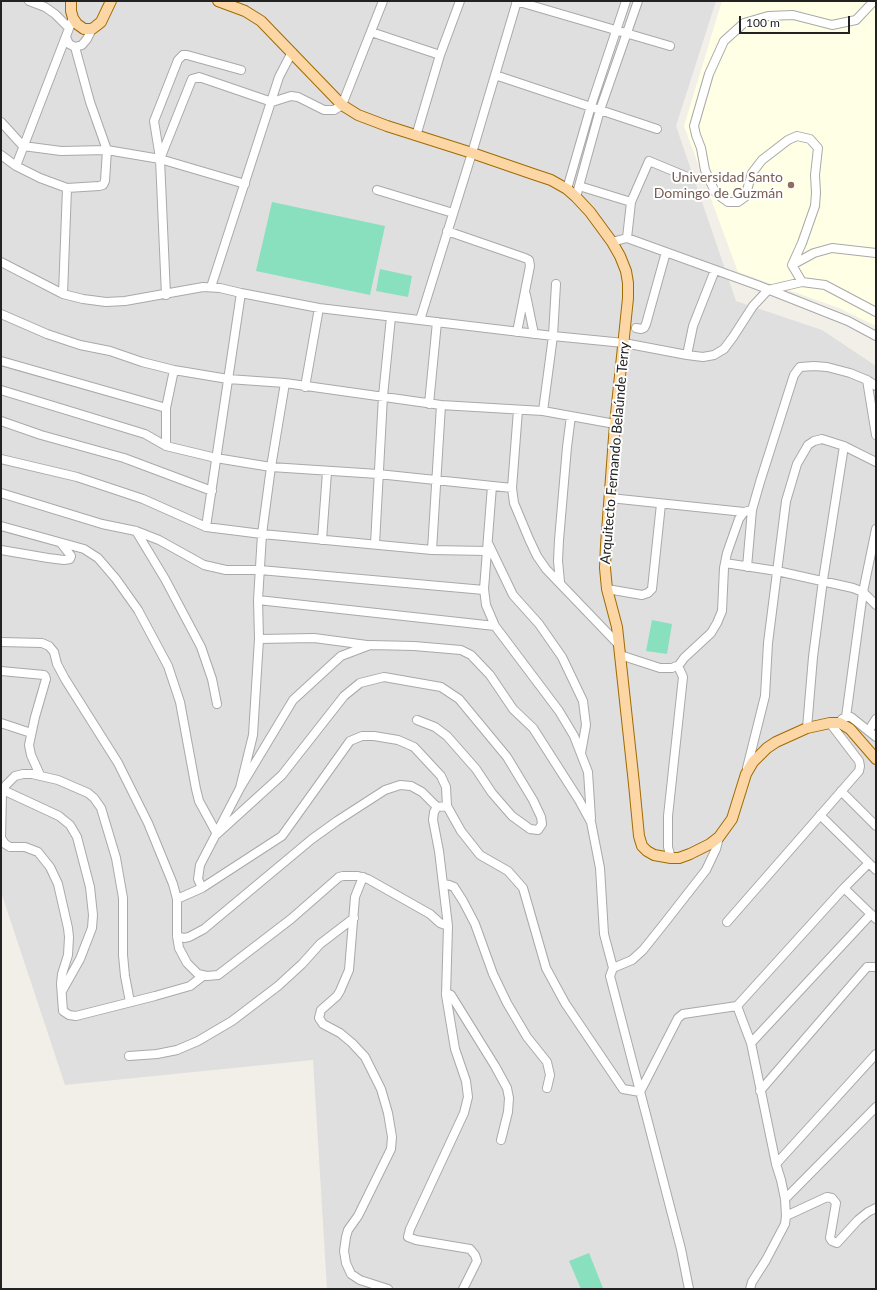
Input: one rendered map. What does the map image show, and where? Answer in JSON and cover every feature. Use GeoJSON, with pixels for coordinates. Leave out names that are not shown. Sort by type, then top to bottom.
{"type":"FeatureCollection","features":[{"type":"Feature","properties":{"kind":"main road"},"geometry":{"type":"LineString","coordinates":[[71,1],[71,23],[88,29],[96,26],[100,22],[111,1]]}},
{"type":"Feature","properties":{"kind":"main road","name":"Arquitecto Fernando Belaúnde Terry"},"geometry":{"type":"LineString","coordinates":[[218,1],[254,16],[292,52],[342,105],[369,120],[545,178],[567,189],[590,212],[612,242],[626,271],[628,283],[624,343],[615,424],[605,568],[607,589],[617,627],[638,836],[642,846],[647,851],[662,857],[671,858],[679,858],[700,850],[719,837],[732,818],[746,774],[753,762],[767,748],[776,742],[807,728],[839,721]]}},
{"type":"Feature","properties":{"kind":"main road"},"geometry":{"type":"LineString","coordinates":[[839,721],[850,729],[876,759]]}},
{"type":"Feature","properties":{"kind":"street"},"geometry":{"type":"LineString","coordinates":[[16,166],[22,146],[71,23],[45,7],[29,1]]}},
{"type":"Feature","properties":{"kind":"street"},"geometry":{"type":"LineString","coordinates":[[160,159],[192,79],[199,77],[272,102],[291,96],[298,97],[324,110],[334,110],[342,105],[383,1]]}},
{"type":"Feature","properties":{"kind":"street"},"geometry":{"type":"LineString","coordinates":[[416,136],[440,55],[460,1]]}},
{"type":"Feature","properties":{"kind":"street"},"geometry":{"type":"LineString","coordinates":[[420,320],[472,153],[516,1],[670,46]]}},
{"type":"Feature","properties":{"kind":"street"},"geometry":{"type":"LineString","coordinates":[[567,189],[591,106],[626,1]]}},
{"type":"Feature","properties":{"kind":"street"},"geometry":{"type":"LineString","coordinates":[[576,197],[600,110],[638,1]]}},
{"type":"Feature","properties":{"kind":"street"},"geometry":{"type":"LineString","coordinates":[[792,265],[802,243],[815,206],[815,175],[818,148],[810,140],[796,136],[788,140],[762,160],[752,173],[745,197],[738,202],[728,202],[715,192],[705,170],[701,148],[694,126],[708,74],[724,41],[744,23],[768,16],[793,15],[832,25],[856,20],[874,1]]}},
{"type":"Feature","properties":{"kind":"street"},"geometry":{"type":"LineString","coordinates":[[66,37],[69,44],[75,47],[82,45],[87,39],[88,29]]}},
{"type":"Feature","properties":{"kind":"street"},"geometry":{"type":"LineString","coordinates":[[371,32],[440,55]]}},
{"type":"Feature","properties":{"kind":"street"},"geometry":{"type":"LineString","coordinates":[[1,155],[16,166],[40,178],[67,188],[103,185],[105,181],[107,150],[90,102],[75,47]]}},
{"type":"Feature","properties":{"kind":"street"},"geometry":{"type":"LineString","coordinates":[[211,288],[279,77],[292,52]]}},
{"type":"Feature","properties":{"kind":"street"},"geometry":{"type":"LineString","coordinates":[[166,295],[160,159],[154,121],[178,60],[183,55],[241,70]]}},
{"type":"Feature","properties":{"kind":"street"},"geometry":{"type":"LineString","coordinates":[[495,75],[657,128]]}},
{"type":"Feature","properties":{"kind":"street"},"geometry":{"type":"LineString","coordinates":[[1,122],[22,146],[61,151],[107,150],[160,159],[244,184]]}},
{"type":"Feature","properties":{"kind":"street"},"geometry":{"type":"LineString","coordinates":[[627,238],[631,202],[650,161],[690,178]]}},
{"type":"Feature","properties":{"kind":"street"},"geometry":{"type":"LineString","coordinates":[[579,186],[631,202]]}},
{"type":"Feature","properties":{"kind":"street"},"geometry":{"type":"LineString","coordinates":[[63,294],[67,188]]}},
{"type":"Feature","properties":{"kind":"street"},"geometry":{"type":"LineString","coordinates":[[377,190],[453,213]]}},
{"type":"Feature","properties":{"kind":"street"},"geometry":{"type":"LineString","coordinates":[[447,231],[529,260],[530,266],[516,332]]}},
{"type":"Feature","properties":{"kind":"street"},"geometry":{"type":"LineString","coordinates":[[612,242],[627,238],[848,320],[876,336]]}},
{"type":"Feature","properties":{"kind":"street"},"geometry":{"type":"LineString","coordinates":[[792,265],[814,253],[832,248],[876,253]]}},
{"type":"Feature","properties":{"kind":"street"},"geometry":{"type":"LineString","coordinates":[[636,328],[644,328],[646,324],[666,252]]}},
{"type":"Feature","properties":{"kind":"street"},"geometry":{"type":"LineString","coordinates":[[1,262],[63,294],[83,299],[106,302],[125,302],[203,287],[220,288],[319,308],[516,332],[624,343],[703,357],[714,355],[724,349],[753,306],[768,290],[802,282],[824,285],[876,312]]}},
{"type":"Feature","properties":{"kind":"street"},"geometry":{"type":"LineString","coordinates":[[792,265],[802,282]]}},
{"type":"Feature","properties":{"kind":"street"},"geometry":{"type":"LineString","coordinates":[[686,355],[693,326],[715,270]]}},
{"type":"Feature","properties":{"kind":"street"},"geometry":{"type":"LineString","coordinates":[[543,411],[553,336],[556,284]]}},
{"type":"Feature","properties":{"kind":"street"},"geometry":{"type":"LineString","coordinates":[[525,290],[534,334]]}},
{"type":"Feature","properties":{"kind":"street"},"geometry":{"type":"LineString","coordinates":[[206,527],[241,293]]}},
{"type":"Feature","properties":{"kind":"street"},"geometry":{"type":"LineString","coordinates":[[305,387],[319,308]]}},
{"type":"Feature","properties":{"kind":"street"},"geometry":{"type":"LineString","coordinates":[[1,314],[48,334],[80,345],[110,351],[142,362],[174,370],[228,379],[285,383],[305,387],[383,396],[429,404],[543,411],[615,424]]}},
{"type":"Feature","properties":{"kind":"street"},"geometry":{"type":"LineString","coordinates":[[375,544],[383,396],[391,317]]}},
{"type":"Feature","properties":{"kind":"street"},"geometry":{"type":"LineString","coordinates":[[429,404],[437,322]]}},
{"type":"Feature","properties":{"kind":"street"},"geometry":{"type":"LineString","coordinates":[[1,361],[166,408]]}},
{"type":"Feature","properties":{"kind":"street"},"geometry":{"type":"LineString","coordinates":[[747,567],[748,511],[794,375],[800,367],[827,367],[867,380],[876,386]]}},
{"type":"Feature","properties":{"kind":"street"},"geometry":{"type":"LineString","coordinates":[[166,446],[166,408],[174,370]]}},
{"type":"Feature","properties":{"kind":"street"},"geometry":{"type":"LineString","coordinates":[[867,380],[876,434]]}},
{"type":"Feature","properties":{"kind":"street"},"geometry":{"type":"LineString","coordinates":[[240,788],[253,735],[259,639],[258,600],[262,534],[285,383]]}},
{"type":"Feature","properties":{"kind":"street"},"geometry":{"type":"LineString","coordinates":[[1,390],[145,434],[166,446],[216,458],[271,467],[327,472],[378,474],[512,488]]}},
{"type":"Feature","properties":{"kind":"street"},"geometry":{"type":"LineString","coordinates":[[432,550],[441,405]]}},
{"type":"Feature","properties":{"kind":"street"},"geometry":{"type":"LineString","coordinates":[[518,410],[512,488],[514,503],[537,556],[546,569],[560,582],[619,650],[660,668],[672,668],[678,666],[684,658],[710,633],[717,623],[722,604],[724,564],[739,519],[748,511]]}},
{"type":"Feature","properties":{"kind":"street"},"geometry":{"type":"LineString","coordinates":[[560,582],[558,561],[559,540],[571,416]]}},
{"type":"Feature","properties":{"kind":"street"},"geometry":{"type":"LineString","coordinates":[[1,421],[41,435],[124,458],[212,491]]}},
{"type":"Feature","properties":{"kind":"street"},"geometry":{"type":"LineString","coordinates":[[746,774],[765,696],[768,643],[786,502],[797,464],[808,445],[814,441],[822,439],[844,446],[876,462]]}},
{"type":"Feature","properties":{"kind":"street"},"geometry":{"type":"LineString","coordinates":[[807,728],[813,657],[823,580],[844,446]]}},
{"type":"Feature","properties":{"kind":"street"},"geometry":{"type":"LineString","coordinates":[[1,459],[77,477],[143,499],[206,527],[262,534],[432,550],[487,551]]}},
{"type":"Feature","properties":{"kind":"street"},"geometry":{"type":"LineString","coordinates":[[322,540],[327,472]]}},
{"type":"Feature","properties":{"kind":"street"},"geometry":{"type":"LineString","coordinates":[[492,486],[484,590],[486,605],[496,626],[559,711],[574,736],[588,772],[591,822],[600,868],[604,934],[612,968],[610,976],[681,1249],[689,1289]]}},
{"type":"Feature","properties":{"kind":"street"},"geometry":{"type":"LineString","coordinates":[[1,494],[102,524],[136,530],[159,540],[204,565],[226,570],[260,570],[484,590]]}},
{"type":"Feature","properties":{"kind":"street"},"geometry":{"type":"LineString","coordinates":[[610,498],[748,511]]}},
{"type":"Feature","properties":{"kind":"street"},"geometry":{"type":"LineString","coordinates":[[607,589],[642,595],[648,593],[652,589],[661,504]]}},
{"type":"Feature","properties":{"kind":"street"},"geometry":{"type":"LineString","coordinates":[[1,526],[84,549],[98,558],[116,579],[138,610],[168,666],[180,702],[199,801],[212,822],[217,834]]}},
{"type":"Feature","properties":{"kind":"street"},"geometry":{"type":"LineString","coordinates":[[727,922],[859,771],[859,761],[839,721],[876,529]]}},
{"type":"Feature","properties":{"kind":"street"},"geometry":{"type":"LineString","coordinates":[[136,530],[166,580],[201,647],[212,679],[217,704]]}},
{"type":"Feature","properties":{"kind":"street"},"geometry":{"type":"LineString","coordinates":[[488,542],[513,595],[540,624],[562,657],[583,701],[586,725],[581,754]]}},
{"type":"Feature","properties":{"kind":"street"},"geometry":{"type":"LineString","coordinates":[[1,550],[53,559],[70,559],[71,556],[61,543]]}},
{"type":"Feature","properties":{"kind":"street"},"geometry":{"type":"LineString","coordinates":[[724,564],[777,571],[823,580],[853,588],[863,592],[876,605]]}},
{"type":"Feature","properties":{"kind":"street"},"geometry":{"type":"LineString","coordinates":[[258,600],[496,626]]}},
{"type":"Feature","properties":{"kind":"street"},"geometry":{"type":"LineString","coordinates":[[259,639],[314,638],[370,645],[450,648],[461,650],[471,655],[490,675],[513,709],[533,728],[580,800],[591,822]]}},
{"type":"Feature","properties":{"kind":"street"},"geometry":{"type":"LineString","coordinates":[[1,642],[42,643],[49,646],[54,652],[57,664],[64,679],[121,770],[148,823],[173,884],[177,899],[177,936],[179,948],[184,958],[194,971],[203,976],[218,974],[291,919],[339,877],[353,875],[363,877],[430,914],[440,923],[448,926]]}},
{"type":"Feature","properties":{"kind":"street"},"geometry":{"type":"LineString","coordinates":[[202,888],[198,879],[200,865],[240,788],[293,700],[341,656],[370,645]]}},
{"type":"Feature","properties":{"kind":"street"},"geometry":{"type":"LineString","coordinates":[[671,858],[668,842],[668,816],[683,677],[678,666]]}},
{"type":"Feature","properties":{"kind":"street"},"geometry":{"type":"LineString","coordinates":[[1,671],[45,676],[46,679],[34,716],[29,745],[31,755],[40,775]]}},
{"type":"Feature","properties":{"kind":"street"},"geometry":{"type":"LineString","coordinates":[[217,834],[282,775],[344,696],[360,682],[384,677],[441,688],[459,699],[507,758],[533,800],[541,817],[542,824],[538,830],[530,829],[512,816],[492,793],[476,769],[447,736],[435,726],[417,720]]}},
{"type":"Feature","properties":{"kind":"street"},"geometry":{"type":"LineString","coordinates":[[869,730],[876,719]]}},
{"type":"Feature","properties":{"kind":"street"},"geometry":{"type":"LineString","coordinates":[[839,721],[856,720],[876,737]]}},
{"type":"Feature","properties":{"kind":"street"},"geometry":{"type":"LineString","coordinates":[[1,723],[32,733]]}},
{"type":"Feature","properties":{"kind":"street"},"geometry":{"type":"LineString","coordinates":[[177,899],[202,888],[282,836],[350,741],[362,736],[374,736],[398,740],[414,748],[441,776],[446,787],[447,806],[461,831],[480,855],[508,871],[523,888],[546,968],[565,1003],[623,1088],[640,1092]]}},
{"type":"Feature","properties":{"kind":"street"},"geometry":{"type":"LineString","coordinates":[[130,1002],[123,955],[123,898],[116,858],[104,814],[98,803],[88,793],[58,780],[40,775],[23,774],[15,776],[8,781],[3,790],[2,840],[10,847],[25,847],[38,852],[54,875],[61,894],[69,937],[68,955],[62,974],[61,993],[63,1011],[72,1016],[130,1002],[190,986],[203,976]]}},
{"type":"Feature","properties":{"kind":"street"},"geometry":{"type":"LineString","coordinates":[[177,936],[189,937],[204,929],[312,839],[385,790],[400,785],[411,786],[422,792],[437,807]]}},
{"type":"Feature","properties":{"kind":"street"},"geometry":{"type":"LineString","coordinates":[[3,790],[65,820],[77,837],[84,858],[90,887],[93,915],[92,928],[80,959],[61,993]]}},
{"type":"Feature","properties":{"kind":"street"},"geometry":{"type":"LineString","coordinates":[[841,791],[876,826]]}},
{"type":"Feature","properties":{"kind":"street"},"geometry":{"type":"LineString","coordinates":[[437,807],[447,806]]}},
{"type":"Feature","properties":{"kind":"street"},"geometry":{"type":"LineString","coordinates":[[437,807],[432,820],[439,851],[448,926],[446,993],[455,1049],[466,1081],[468,1097],[464,1113],[410,1229],[408,1237],[416,1240],[470,1249],[475,1255],[477,1261],[463,1289]]}},
{"type":"Feature","properties":{"kind":"street"},"geometry":{"type":"LineString","coordinates":[[820,815],[876,870]]}},
{"type":"Feature","properties":{"kind":"street"},"geometry":{"type":"LineString","coordinates":[[612,968],[632,960],[643,950],[706,870],[716,849],[719,837]]}},
{"type":"Feature","properties":{"kind":"street"},"geometry":{"type":"LineString","coordinates":[[640,1092],[678,1018],[682,1014],[737,1006],[844,888],[869,863]]}},
{"type":"Feature","properties":{"kind":"street"},"geometry":{"type":"LineString","coordinates":[[363,877],[355,897],[350,961],[346,978],[337,996],[321,1010],[319,1018],[323,1024],[346,1038],[365,1057],[381,1089],[388,1113],[392,1137],[391,1149],[361,1209],[348,1230],[344,1251],[346,1263],[351,1274],[360,1280],[388,1289]]}},
{"type":"Feature","properties":{"kind":"street"},"geometry":{"type":"LineString","coordinates":[[443,884],[454,887],[464,901],[475,924],[507,1004],[527,1037],[547,1062],[550,1075],[547,1088]]}},
{"type":"Feature","properties":{"kind":"street"},"geometry":{"type":"LineString","coordinates":[[750,1042],[873,916],[844,888]]}},
{"type":"Feature","properties":{"kind":"street"},"geometry":{"type":"LineString","coordinates":[[129,1056],[157,1054],[177,1050],[198,1041],[232,1021],[278,986],[302,964],[320,944],[354,918]]}},
{"type":"Feature","properties":{"kind":"street"},"geometry":{"type":"LineString","coordinates":[[760,1091],[867,967],[876,966]]}},
{"type":"Feature","properties":{"kind":"street"},"geometry":{"type":"LineString","coordinates":[[446,993],[450,994],[507,1088],[509,1098],[508,1112],[502,1140]]}},
{"type":"Feature","properties":{"kind":"street"},"geometry":{"type":"LineString","coordinates":[[737,1006],[750,1042],[785,1199],[786,1216],[785,1224],[766,1260],[752,1282],[750,1289]]}},
{"type":"Feature","properties":{"kind":"street"},"geometry":{"type":"LineString","coordinates":[[776,1164],[876,1054]]}},
{"type":"Feature","properties":{"kind":"street"},"geometry":{"type":"LineString","coordinates":[[785,1199],[876,1106]]}},
{"type":"Feature","properties":{"kind":"street"},"geometry":{"type":"LineString","coordinates":[[786,1216],[827,1197],[832,1198],[836,1203],[830,1238],[832,1241],[837,1242],[858,1220],[876,1208]]}},
{"type":"Feature","properties":{"kind":"shaded area"},"geometry":{"type":"Polygon","coordinates":[[[1,1],[716,1],[676,126],[736,301],[822,330],[876,366],[876,1289],[327,1289],[313,1060],[65,1085],[1,892],[1,1]]]}},
{"type":"Feature","properties":{"kind":"shaded area","name":"Universidad Santo Domingo de Guzmán"},"geometry":{"type":"Polygon","coordinates":[[[722,1],[876,1],[876,326],[839,308],[738,272],[684,126],[722,1]]]}},
{"type":"Feature","properties":{"kind":"green space"},"geometry":{"type":"Polygon","coordinates":[[[272,202],[385,226],[370,295],[256,271],[272,202]]]}},
{"type":"Feature","properties":{"kind":"green space"},"geometry":{"type":"Polygon","coordinates":[[[380,269],[412,276],[408,297],[376,291],[380,269]]]}},
{"type":"Feature","properties":{"kind":"green space"},"geometry":{"type":"Polygon","coordinates":[[[652,620],[672,624],[667,654],[646,651],[652,620]]]}},
{"type":"Feature","properties":{"kind":"green space"},"geometry":{"type":"Polygon","coordinates":[[[589,1253],[603,1288],[581,1289],[569,1261],[589,1253]]]}},
{"type":"Feature","properties":{"kind":"place","name":"Universidad Santo Domingo de Guzmán"},"geometry":{"type":"Point","coordinates":[791,185]}}]}
